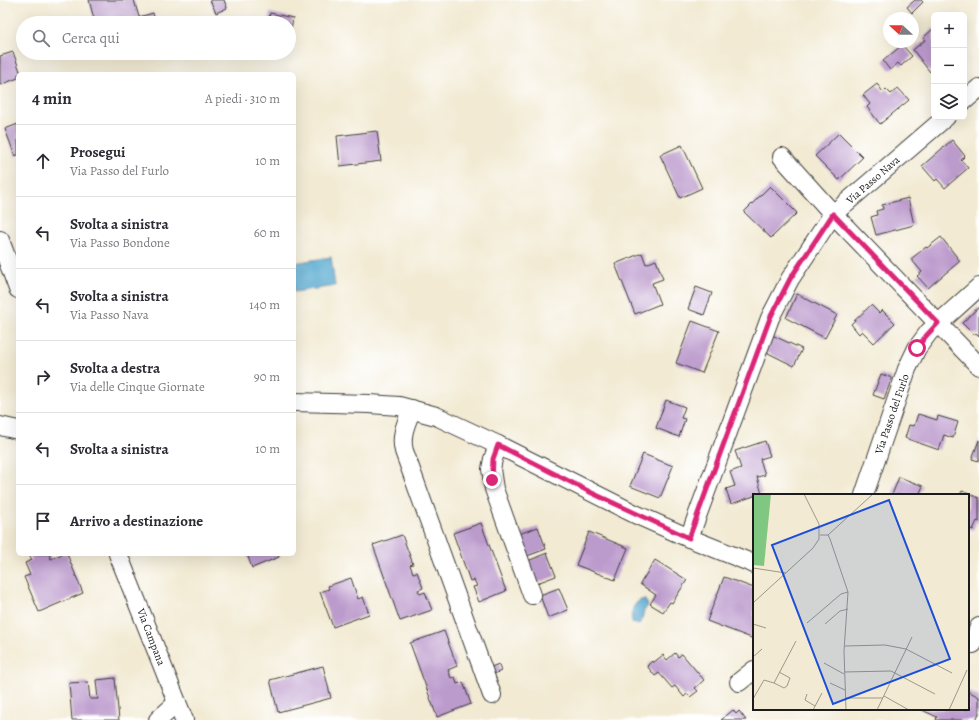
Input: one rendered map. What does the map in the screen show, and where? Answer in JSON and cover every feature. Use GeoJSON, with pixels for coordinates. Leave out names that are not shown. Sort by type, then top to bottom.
{"type":"FeatureCollection","features":[{"type":"Feature","properties":{"kind":"street"},"geometry":{"type":"LineString","coordinates":[[967,98],[979,88]]}},
{"type":"Feature","properties":{"kind":"street","name":"Via Passo Nava"},"geometry":{"type":"LineString","coordinates":[[689,538],[772,313],[794,271],[833,214],[943,120]]}},
{"type":"Feature","properties":{"kind":"street"},"geometry":{"type":"LineString","coordinates":[[782,156],[833,214],[979,366]]}},
{"type":"Feature","properties":{"kind":"street"},"geometry":{"type":"LineString","coordinates":[[0,240],[16,284]]}},
{"type":"Feature","properties":{"kind":"street","name":"Via Passo del Furlo"},"geometry":{"type":"LineString","coordinates":[[864,494],[910,363],[921,342],[938,323],[979,287]]}},
{"type":"Feature","properties":{"kind":"street"},"geometry":{"type":"LineString","coordinates":[[296,402],[399,406],[441,418],[592,493],[689,538],[753,564]]}},
{"type":"Feature","properties":{"kind":"street"},"geometry":{"type":"LineString","coordinates":[[412,409],[404,427],[402,438],[403,448],[492,695]]}},
{"type":"Feature","properties":{"kind":"street"},"geometry":{"type":"LineString","coordinates":[[0,426],[16,430]]}},
{"type":"Feature","properties":{"kind":"street"},"geometry":{"type":"LineString","coordinates":[[498,445],[491,469],[494,489],[532,595]]}},
{"type":"Feature","properties":{"kind":"street","name":"Via Campana"},"geometry":{"type":"LineString","coordinates":[[119,556],[184,720]]}},
{"type":"Feature","properties":{"kind":"street"},"geometry":{"type":"LineString","coordinates":[[973,644],[979,627]]}},
{"type":"Feature","properties":{"kind":"street"},"geometry":{"type":"LineString","coordinates":[[739,682],[753,671]]}},
{"type":"Feature","properties":{"kind":"street"},"geometry":{"type":"LineString","coordinates":[[158,720],[177,703]]}},
{"type":"Feature","properties":{"kind":"water"},"geometry":{"type":"Polygon","coordinates":[[[331,257],[335,286],[296,292],[296,263],[331,257]]]}},
{"type":"Feature","properties":{"kind":"water"},"geometry":{"type":"Polygon","coordinates":[[[641,600],[645,600],[648,605],[644,611],[641,622],[638,625],[632,622],[631,616],[634,606],[641,600]]]}},
{"type":"Feature","properties":{"kind":"building"},"geometry":{"type":"Polygon","coordinates":[[[89,0],[134,0],[139,16],[93,16],[89,0]]]}},
{"type":"Feature","properties":{"kind":"building"},"geometry":{"type":"Polygon","coordinates":[[[210,0],[224,0],[227,8],[216,13],[210,0]]]}},
{"type":"Feature","properties":{"kind":"building"},"geometry":{"type":"Polygon","coordinates":[[[915,0],[921,0],[923,2],[913,12],[907,7],[915,0]]]}},
{"type":"Feature","properties":{"kind":"building"},"geometry":{"type":"Polygon","coordinates":[[[153,13],[154,16],[142,16],[153,13]]]}},
{"type":"Feature","properties":{"kind":"building"},"geometry":{"type":"Polygon","coordinates":[[[270,13],[284,16],[269,16],[270,13]]]}},
{"type":"Feature","properties":{"kind":"building"},"geometry":{"type":"Polygon","coordinates":[[[931,31],[930,72],[913,50],[919,48],[919,45],[925,40],[923,38],[931,31]]]}},
{"type":"Feature","properties":{"kind":"building"},"geometry":{"type":"Polygon","coordinates":[[[898,48],[905,48],[912,56],[901,66],[898,63],[890,70],[883,61],[898,48]]]}},
{"type":"Feature","properties":{"kind":"building"},"geometry":{"type":"Polygon","coordinates":[[[13,52],[20,72],[16,72],[16,79],[0,85],[0,56],[13,52]]]}},
{"type":"Feature","properties":{"kind":"building"},"geometry":{"type":"Polygon","coordinates":[[[877,84],[883,92],[886,89],[891,94],[898,88],[909,100],[880,124],[867,107],[870,104],[863,95],[877,84]]]}},
{"type":"Feature","properties":{"kind":"building"},"geometry":{"type":"Polygon","coordinates":[[[16,125],[16,156],[15,156],[5,129],[16,125]]]}},
{"type":"Feature","properties":{"kind":"building"},"geometry":{"type":"Polygon","coordinates":[[[377,131],[381,161],[340,166],[337,136],[377,131]]]}},
{"type":"Feature","properties":{"kind":"building"},"geometry":{"type":"Polygon","coordinates":[[[839,133],[863,157],[839,180],[815,156],[839,133]]]}},
{"type":"Feature","properties":{"kind":"building"},"geometry":{"type":"Polygon","coordinates":[[[952,140],[965,156],[961,160],[968,168],[945,188],[937,179],[935,181],[922,166],[952,140]]]}},
{"type":"Feature","properties":{"kind":"building"},"geometry":{"type":"Polygon","coordinates":[[[682,145],[702,188],[680,198],[660,155],[682,145]]]}},
{"type":"Feature","properties":{"kind":"building"},"geometry":{"type":"Polygon","coordinates":[[[770,186],[797,213],[771,238],[744,212],[770,186]]]}},
{"type":"Feature","properties":{"kind":"building"},"geometry":{"type":"Polygon","coordinates":[[[908,198],[914,225],[876,235],[871,217],[877,215],[876,211],[883,209],[882,205],[908,198]]]}},
{"type":"Feature","properties":{"kind":"building"},"geometry":{"type":"Polygon","coordinates":[[[941,237],[960,261],[928,288],[917,276],[922,272],[911,259],[941,237]]]}},
{"type":"Feature","properties":{"kind":"building"},"geometry":{"type":"Polygon","coordinates":[[[642,253],[646,264],[656,260],[663,279],[652,283],[660,304],[635,314],[615,264],[642,253]]]}},
{"type":"Feature","properties":{"kind":"building"},"geometry":{"type":"Polygon","coordinates":[[[696,287],[712,293],[704,315],[688,309],[696,287]]]}},
{"type":"Feature","properties":{"kind":"building"},"geometry":{"type":"Polygon","coordinates":[[[797,294],[837,315],[825,338],[786,318],[797,294]]]}},
{"type":"Feature","properties":{"kind":"building"},"geometry":{"type":"Polygon","coordinates":[[[871,305],[879,313],[882,310],[895,323],[874,343],[862,331],[859,334],[851,324],[871,305]]]}},
{"type":"Feature","properties":{"kind":"building"},"geometry":{"type":"Polygon","coordinates":[[[979,307],[979,336],[976,333],[974,335],[962,323],[979,307]]]}},
{"type":"Feature","properties":{"kind":"building"},"geometry":{"type":"Polygon","coordinates":[[[692,321],[719,331],[702,373],[676,363],[692,321]]]}},
{"type":"Feature","properties":{"kind":"building"},"geometry":{"type":"Polygon","coordinates":[[[772,335],[802,349],[794,366],[764,351],[772,335]]]}},
{"type":"Feature","properties":{"kind":"building"},"geometry":{"type":"Polygon","coordinates":[[[881,374],[892,378],[884,399],[873,395],[881,374]]]}},
{"type":"Feature","properties":{"kind":"building"},"geometry":{"type":"Polygon","coordinates":[[[666,400],[685,407],[681,418],[685,419],[679,437],[656,428],[666,400]]]}},
{"type":"Feature","properties":{"kind":"building"},"geometry":{"type":"Polygon","coordinates":[[[918,414],[937,420],[938,416],[958,422],[953,438],[944,435],[939,450],[905,438],[909,425],[914,426],[918,414]]]}},
{"type":"Feature","properties":{"kind":"building"},"geometry":{"type":"Polygon","coordinates":[[[979,440],[979,461],[972,459],[979,440]]]}},
{"type":"Feature","properties":{"kind":"building"},"geometry":{"type":"Polygon","coordinates":[[[765,441],[770,456],[760,459],[765,475],[757,477],[762,494],[753,494],[753,496],[731,504],[726,489],[735,486],[730,472],[741,468],[735,451],[765,441]]]}},
{"type":"Feature","properties":{"kind":"building"},"geometry":{"type":"Polygon","coordinates":[[[643,454],[673,466],[660,498],[630,486],[643,454]]]}},
{"type":"Feature","properties":{"kind":"building"},"geometry":{"type":"Polygon","coordinates":[[[899,477],[923,486],[919,494],[892,494],[899,477]]]}},
{"type":"Feature","properties":{"kind":"building"},"geometry":{"type":"Polygon","coordinates":[[[962,491],[979,498],[979,522],[977,521],[973,530],[969,528],[969,494],[960,494],[962,491]]]}},
{"type":"Feature","properties":{"kind":"building"},"geometry":{"type":"Polygon","coordinates":[[[481,523],[506,591],[479,602],[473,587],[477,586],[474,580],[470,581],[453,533],[481,523]]]}},
{"type":"Feature","properties":{"kind":"building"},"geometry":{"type":"Polygon","coordinates":[[[538,527],[546,549],[527,556],[519,534],[538,527]]]}},
{"type":"Feature","properties":{"kind":"building"},"geometry":{"type":"Polygon","coordinates":[[[589,532],[628,548],[615,580],[576,565],[589,532]]]}},
{"type":"Feature","properties":{"kind":"building"},"geometry":{"type":"Polygon","coordinates":[[[402,535],[413,564],[410,565],[413,573],[417,572],[423,588],[418,590],[420,594],[425,592],[432,610],[400,621],[373,545],[402,535]]]}},
{"type":"Feature","properties":{"kind":"building"},"geometry":{"type":"Polygon","coordinates":[[[547,553],[556,576],[537,583],[528,561],[547,553]]]}},
{"type":"Feature","properties":{"kind":"building"},"geometry":{"type":"Polygon","coordinates":[[[30,556],[50,556],[51,559],[58,556],[68,556],[83,593],[39,612],[24,577],[30,575],[25,563],[32,560],[30,556]]]}},
{"type":"Feature","properties":{"kind":"building"},"geometry":{"type":"Polygon","coordinates":[[[248,556],[279,556],[279,557],[252,568],[248,556]]]}},
{"type":"Feature","properties":{"kind":"building"},"geometry":{"type":"Polygon","coordinates":[[[655,560],[687,580],[672,603],[670,602],[663,612],[650,604],[656,595],[640,584],[655,560]]]}},
{"type":"Feature","properties":{"kind":"building"},"geometry":{"type":"Polygon","coordinates":[[[724,577],[753,588],[753,639],[707,621],[724,577]]]}},
{"type":"Feature","properties":{"kind":"building"},"geometry":{"type":"Polygon","coordinates":[[[351,578],[358,599],[363,597],[369,614],[333,627],[320,592],[329,589],[328,586],[351,578]]]}},
{"type":"Feature","properties":{"kind":"building"},"geometry":{"type":"Polygon","coordinates":[[[559,588],[568,610],[548,618],[540,595],[559,588]]]}},
{"type":"Feature","properties":{"kind":"building"},"geometry":{"type":"Polygon","coordinates":[[[444,631],[457,666],[448,670],[451,678],[455,677],[457,684],[463,682],[471,704],[437,717],[410,643],[444,631]]]}},
{"type":"Feature","properties":{"kind":"building"},"geometry":{"type":"Polygon","coordinates":[[[675,653],[678,657],[682,654],[704,680],[695,688],[698,691],[690,697],[687,694],[684,697],[675,686],[672,688],[659,673],[655,676],[647,666],[652,661],[653,663],[663,655],[667,660],[675,653]]]}},
{"type":"Feature","properties":{"kind":"building"},"geometry":{"type":"Polygon","coordinates":[[[499,664],[501,671],[494,674],[491,667],[499,664]]]}},
{"type":"Feature","properties":{"kind":"building"},"geometry":{"type":"Polygon","coordinates":[[[323,666],[331,698],[278,712],[270,680],[323,666]]]}},
{"type":"Feature","properties":{"kind":"building"},"geometry":{"type":"Polygon","coordinates":[[[115,678],[119,720],[72,720],[69,683],[88,682],[90,699],[98,699],[96,680],[115,678]]]}},
{"type":"Feature","properties":{"kind":"building"},"geometry":{"type":"Polygon","coordinates":[[[969,692],[979,697],[979,713],[976,720],[936,720],[937,717],[922,710],[969,710],[969,692]]]}},
{"type":"Feature","properties":{"kind":"building"},"geometry":{"type":"Polygon","coordinates":[[[733,710],[736,714],[739,711],[746,720],[721,720],[733,710]]]}},
{"type":"Feature","properties":{"kind":"route"},"geometry":{"type":"LineString","coordinates":[[492,480],[491,469],[498,445],[592,493],[689,538],[770,318],[797,267],[833,214],[938,323],[917,348]]}}]}
